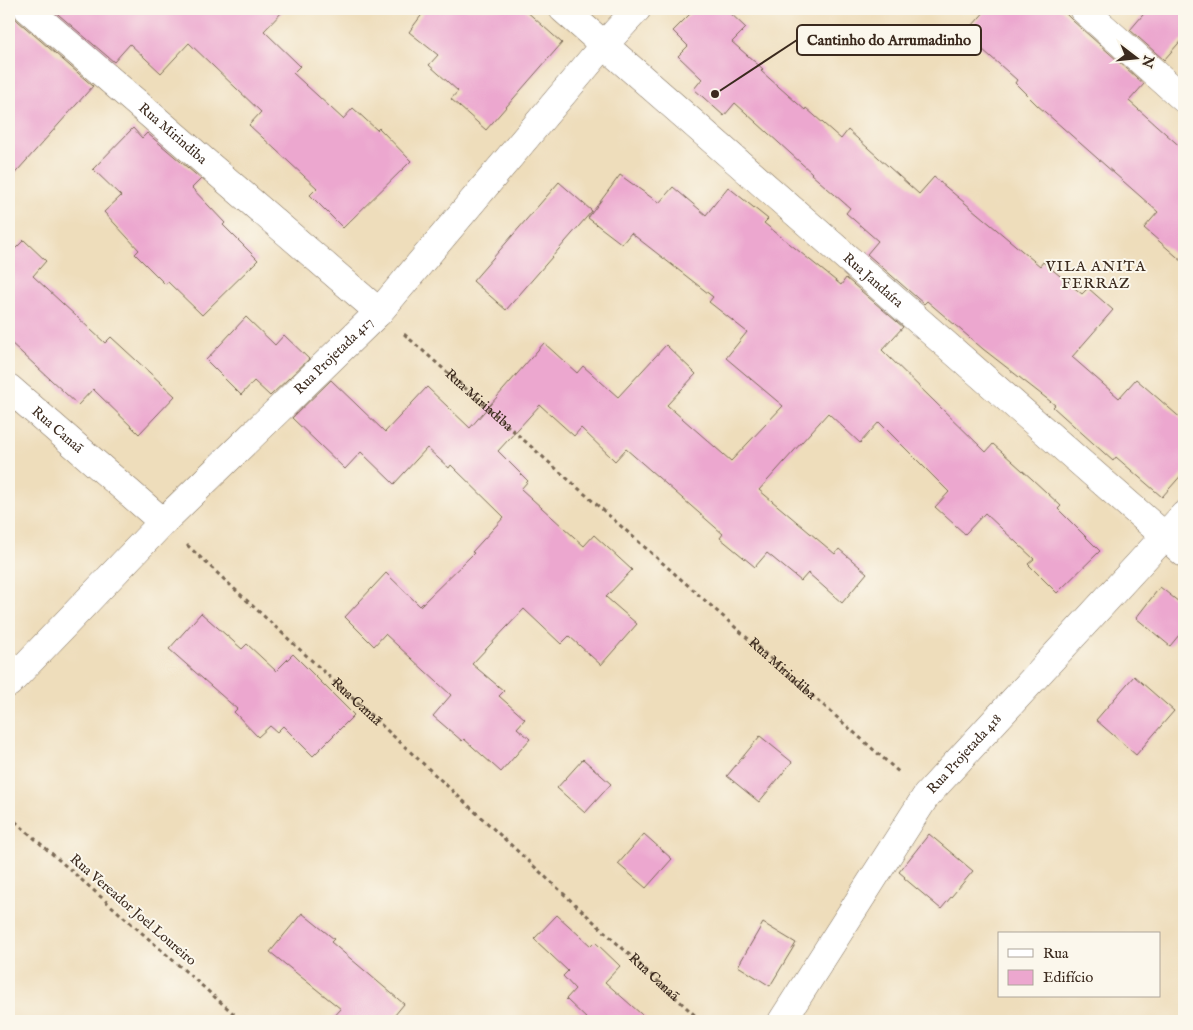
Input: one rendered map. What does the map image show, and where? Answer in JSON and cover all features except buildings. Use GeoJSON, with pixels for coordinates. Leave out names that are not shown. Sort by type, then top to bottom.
{"type":"FeatureCollection","features":[{"type":"Feature","properties":{"kind":"street","name":"Rua Mirindiba"},"geometry":{"type":"LineString","coordinates":[[28,9],[379,312]]}},
{"type":"Feature","properties":{"kind":"street","name":"Rua Jandaíra"},"geometry":{"type":"LineString","coordinates":[[563,9],[1174,545]]}},
{"type":"Feature","properties":{"kind":"street","name":"Rua Projetada 417"},"geometry":{"type":"LineString","coordinates":[[9,683],[163,522],[379,312],[604,44],[637,9]]}},
{"type":"Feature","properties":{"kind":"street"},"geometry":{"type":"LineString","coordinates":[[1083,9],[1184,98]]}},
{"type":"Feature","properties":{"kind":"street","name":"Rua Canaã"},"geometry":{"type":"LineString","coordinates":[[9,388],[163,522]]}},
{"type":"Feature","properties":{"kind":"street","name":"Rua Projetada 418"},"geometry":{"type":"LineString","coordinates":[[782,1021],[926,796],[1174,545],[1184,515]]}},
{"type":"Feature","properties":{"kind":"path","name":"Rua Mirindiba"},"geometry":{"type":"LineString","coordinates":[[379,312],[926,796]]}},
{"type":"Feature","properties":{"kind":"path","name":"Rua Canaã"},"geometry":{"type":"LineString","coordinates":[[163,522],[701,1021]]}},
{"type":"Feature","properties":{"kind":"path","name":"Rua Vereador Joel Loureiro"},"geometry":{"type":"LineString","coordinates":[[9,816],[242,1021]]}},
{"type":"Feature","properties":{"kind":"place","name":"Cantinho do Arrumadinho"},"geometry":{"type":"Point","coordinates":[715,94]}},
{"type":"Feature","properties":{"kind":"district","name":"VILA ANITA FERRAZ"},"geometry":{"type":"Point","coordinates":[1096,274]}}]}
